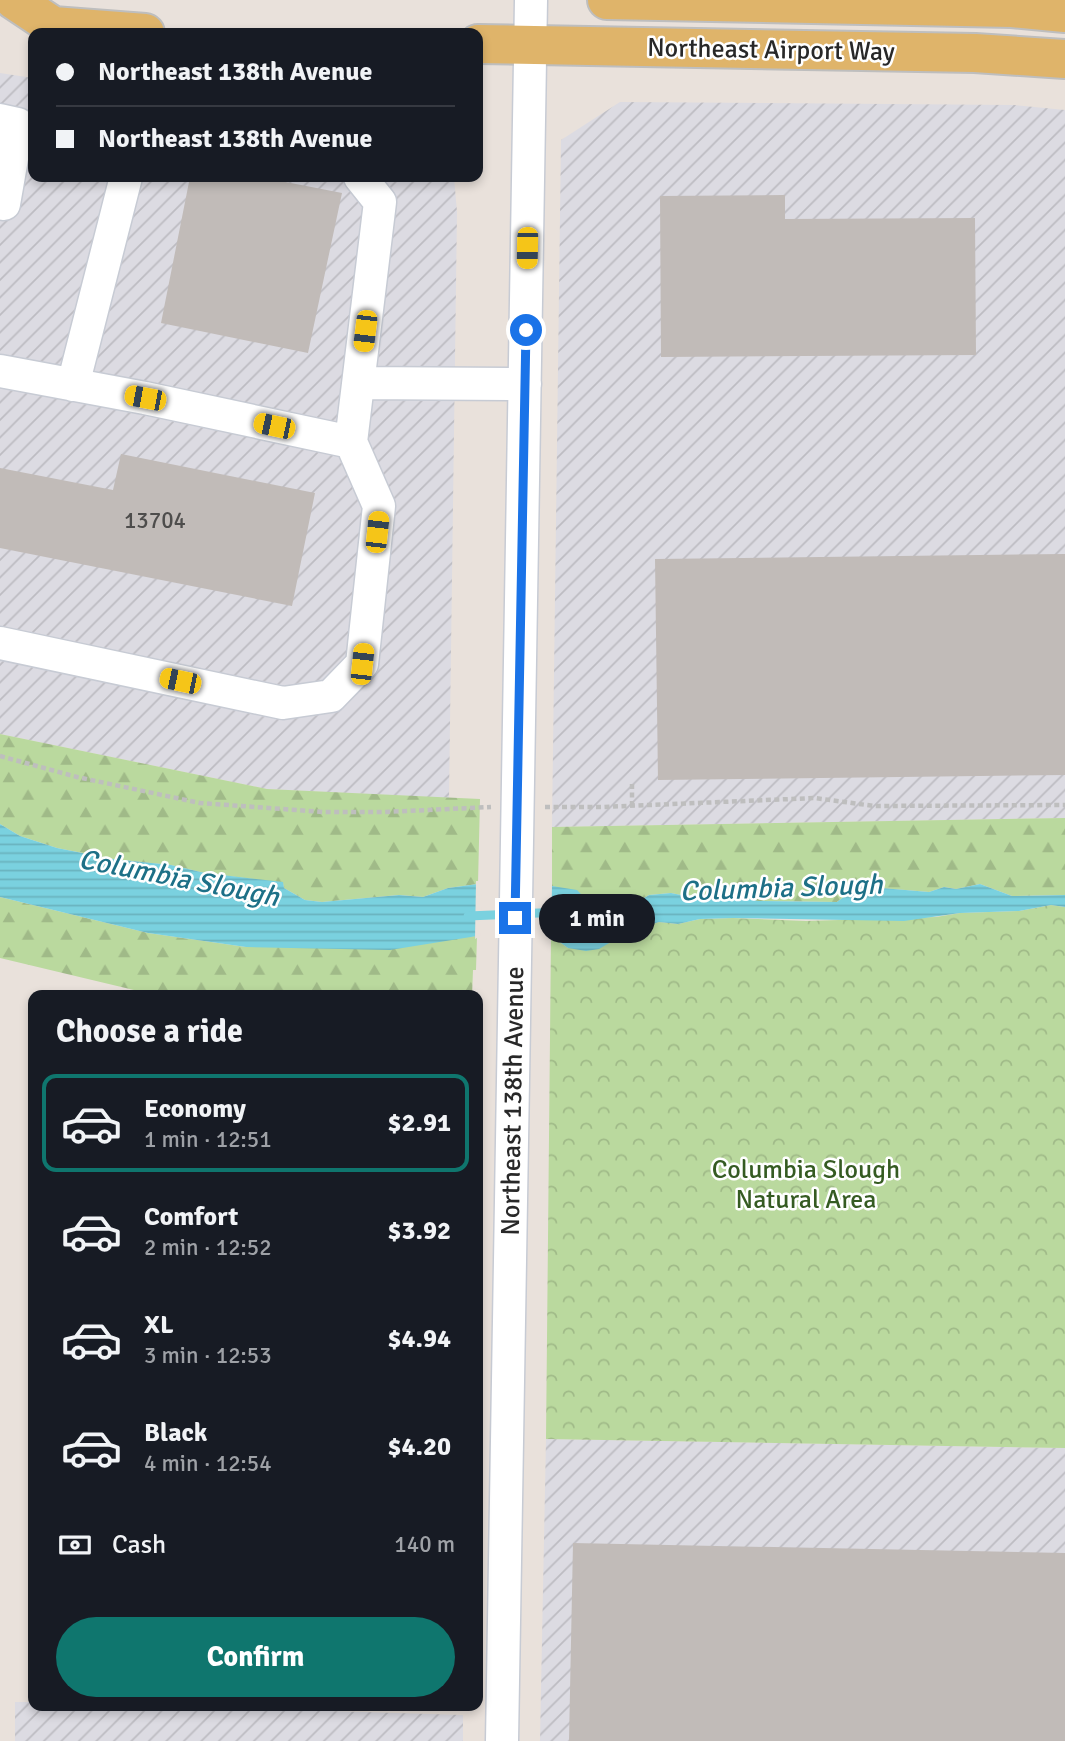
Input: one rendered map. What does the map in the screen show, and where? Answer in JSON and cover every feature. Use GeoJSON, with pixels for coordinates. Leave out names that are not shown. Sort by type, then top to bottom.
{"type":"FeatureCollection","features":[{"type":"Feature","properties":{"kind":"main road"},"geometry":{"type":"LineString","coordinates":[[14,0],[54,26],[80,28]]}},
{"type":"Feature","properties":{"kind":"main road","name":"Northeast Airport Way"},"geometry":{"type":"LineString","coordinates":[[607,0],[1012,8],[1065,13]]}},
{"type":"Feature","properties":{"kind":"main road","name":"Northeast Airport Way"},"geometry":{"type":"LineString","coordinates":[[483,44],[975,53],[1065,59]]}},
{"type":"Feature","properties":{"kind":"street","name":"Northeast 138th Avenue"},"geometry":{"type":"LineString","coordinates":[[502,1741],[531,0]]}},
{"type":"Feature","properties":{"kind":"street"},"geometry":{"type":"LineString","coordinates":[[0,120],[18,124],[4,204],[0,203]]}},
{"type":"Feature","properties":{"kind":"street"},"geometry":{"type":"LineString","coordinates":[[73,385],[126,182]]}},
{"type":"Feature","properties":{"kind":"street"},"geometry":{"type":"LineString","coordinates":[[0,643],[283,703],[331,696],[362,664],[379,506],[351,442],[380,202],[364,182]]}},
{"type":"Feature","properties":{"kind":"street"},"geometry":{"type":"LineString","coordinates":[[0,372],[351,442]]}},
{"type":"Feature","properties":{"kind":"street"},"geometry":{"type":"LineString","coordinates":[[359,383],[525,384]]}},
{"type":"Feature","properties":{"kind":"path"},"geometry":{"type":"LineString","coordinates":[[0,756],[138,791],[212,804],[323,812],[518,806],[632,806],[815,798],[874,806],[1065,805]]}},
{"type":"Feature","properties":{"kind":"path"},"geometry":{"type":"LineString","coordinates":[[632,781],[632,806]]}},
{"type":"Feature","properties":{"kind":"shaded area"},"geometry":{"type":"Polygon","coordinates":[[[0,73],[28,77],[28,182],[454,182],[457,212],[449,798],[267,789],[0,734],[0,73]]]}},
{"type":"Feature","properties":{"kind":"shaded area"},"geometry":{"type":"Polygon","coordinates":[[[620,102],[1014,105],[1065,110],[1065,818],[552,827],[561,140],[620,102]]]}},
{"type":"Feature","properties":{"kind":"shaded area"},"geometry":{"type":"Polygon","coordinates":[[[546,1439],[1065,1448],[1065,1741],[540,1741],[546,1439]]]}},
{"type":"Feature","properties":{"kind":"shaded area"},"geometry":{"type":"Polygon","coordinates":[[[15,1702],[28,1702],[28,1711],[330,1711],[463,1715],[463,1741],[15,1741],[15,1702]]]}},
{"type":"Feature","properties":{"kind":"green space"},"geometry":{"type":"Polygon","coordinates":[[[0,734],[267,789],[480,799],[478,884],[448,888],[423,897],[399,895],[322,902],[305,900],[284,888],[283,883],[205,873],[171,865],[113,859],[57,848],[20,836],[0,824],[0,734]]]}},
{"type":"Feature","properties":{"kind":"green space"},"geometry":{"type":"Polygon","coordinates":[[[1065,818],[1065,895],[1012,896],[980,884],[956,889],[944,887],[929,892],[858,886],[837,902],[701,899],[671,893],[649,895],[641,900],[603,900],[584,897],[552,886],[552,827],[1065,818]]]}},
{"type":"Feature","properties":{"kind":"green space"},"geometry":{"type":"Polygon","coordinates":[[[0,897],[148,933],[246,947],[477,936],[472,990],[134,990],[0,958],[0,897]]]}},
{"type":"Feature","properties":{"kind":"green space","name":"Columbia Slough Natural Area"},"geometry":{"type":"Polygon","coordinates":[[[1051,905],[1065,907],[1065,1448],[546,1439],[551,936],[568,948],[599,948],[628,932],[659,922],[678,924],[700,919],[733,918],[806,921],[936,917],[960,913],[1019,911],[1051,905]]]}},
{"type":"Feature","properties":{"kind":"water"},"geometry":{"type":"Polygon","coordinates":[[[0,824],[20,836],[57,848],[113,859],[171,865],[205,873],[283,882],[284,888],[305,900],[322,902],[399,895],[423,897],[448,888],[478,884],[477,936],[390,950],[246,947],[148,933],[0,897],[0,824]]]}},
{"type":"Feature","properties":{"kind":"water"},"geometry":{"type":"Polygon","coordinates":[[[980,884],[1012,896],[1065,895],[1065,907],[1051,905],[1019,911],[960,913],[904,921],[733,918],[700,919],[678,924],[659,922],[628,932],[599,949],[586,951],[568,948],[551,936],[552,886],[577,890],[584,897],[603,900],[641,900],[649,895],[671,893],[701,899],[837,902],[858,886],[929,892],[944,887],[956,889],[980,884]]]}},
{"type":"Feature","properties":{"kind":"pier"},"geometry":{"type":"Polygon","coordinates":[[[476,881],[482,884],[480,936],[475,939],[476,881]]]}},
{"type":"Feature","properties":{"kind":"building"},"geometry":{"type":"Polygon","coordinates":[[[189,182],[286,182],[342,193],[308,353],[161,323],[189,182]]]}},
{"type":"Feature","properties":{"kind":"building"},"geometry":{"type":"Polygon","coordinates":[[[785,195],[785,219],[975,218],[976,355],[661,357],[660,196],[785,195]]]}},
{"type":"Feature","properties":{"kind":"building"},"geometry":{"type":"Polygon","coordinates":[[[121,454],[315,493],[292,606],[0,548],[0,468],[113,490],[121,454]]]}},
{"type":"Feature","properties":{"kind":"building"},"geometry":{"type":"Polygon","coordinates":[[[1065,554],[1065,775],[658,780],[655,559],[1065,554]]]}},
{"type":"Feature","properties":{"kind":"building"},"geometry":{"type":"Polygon","coordinates":[[[573,1543],[1065,1553],[1065,1741],[569,1741],[573,1543]]]}},
{"type":"Feature","properties":{"kind":"waterway","name":"Columbia Slough"},"geometry":{"type":"LineString","coordinates":[[468,916],[563,912]]}},
{"type":"Feature","properties":{"kind":"route"},"geometry":{"type":"LineString","coordinates":[[515,918],[526,330]]}}]}
